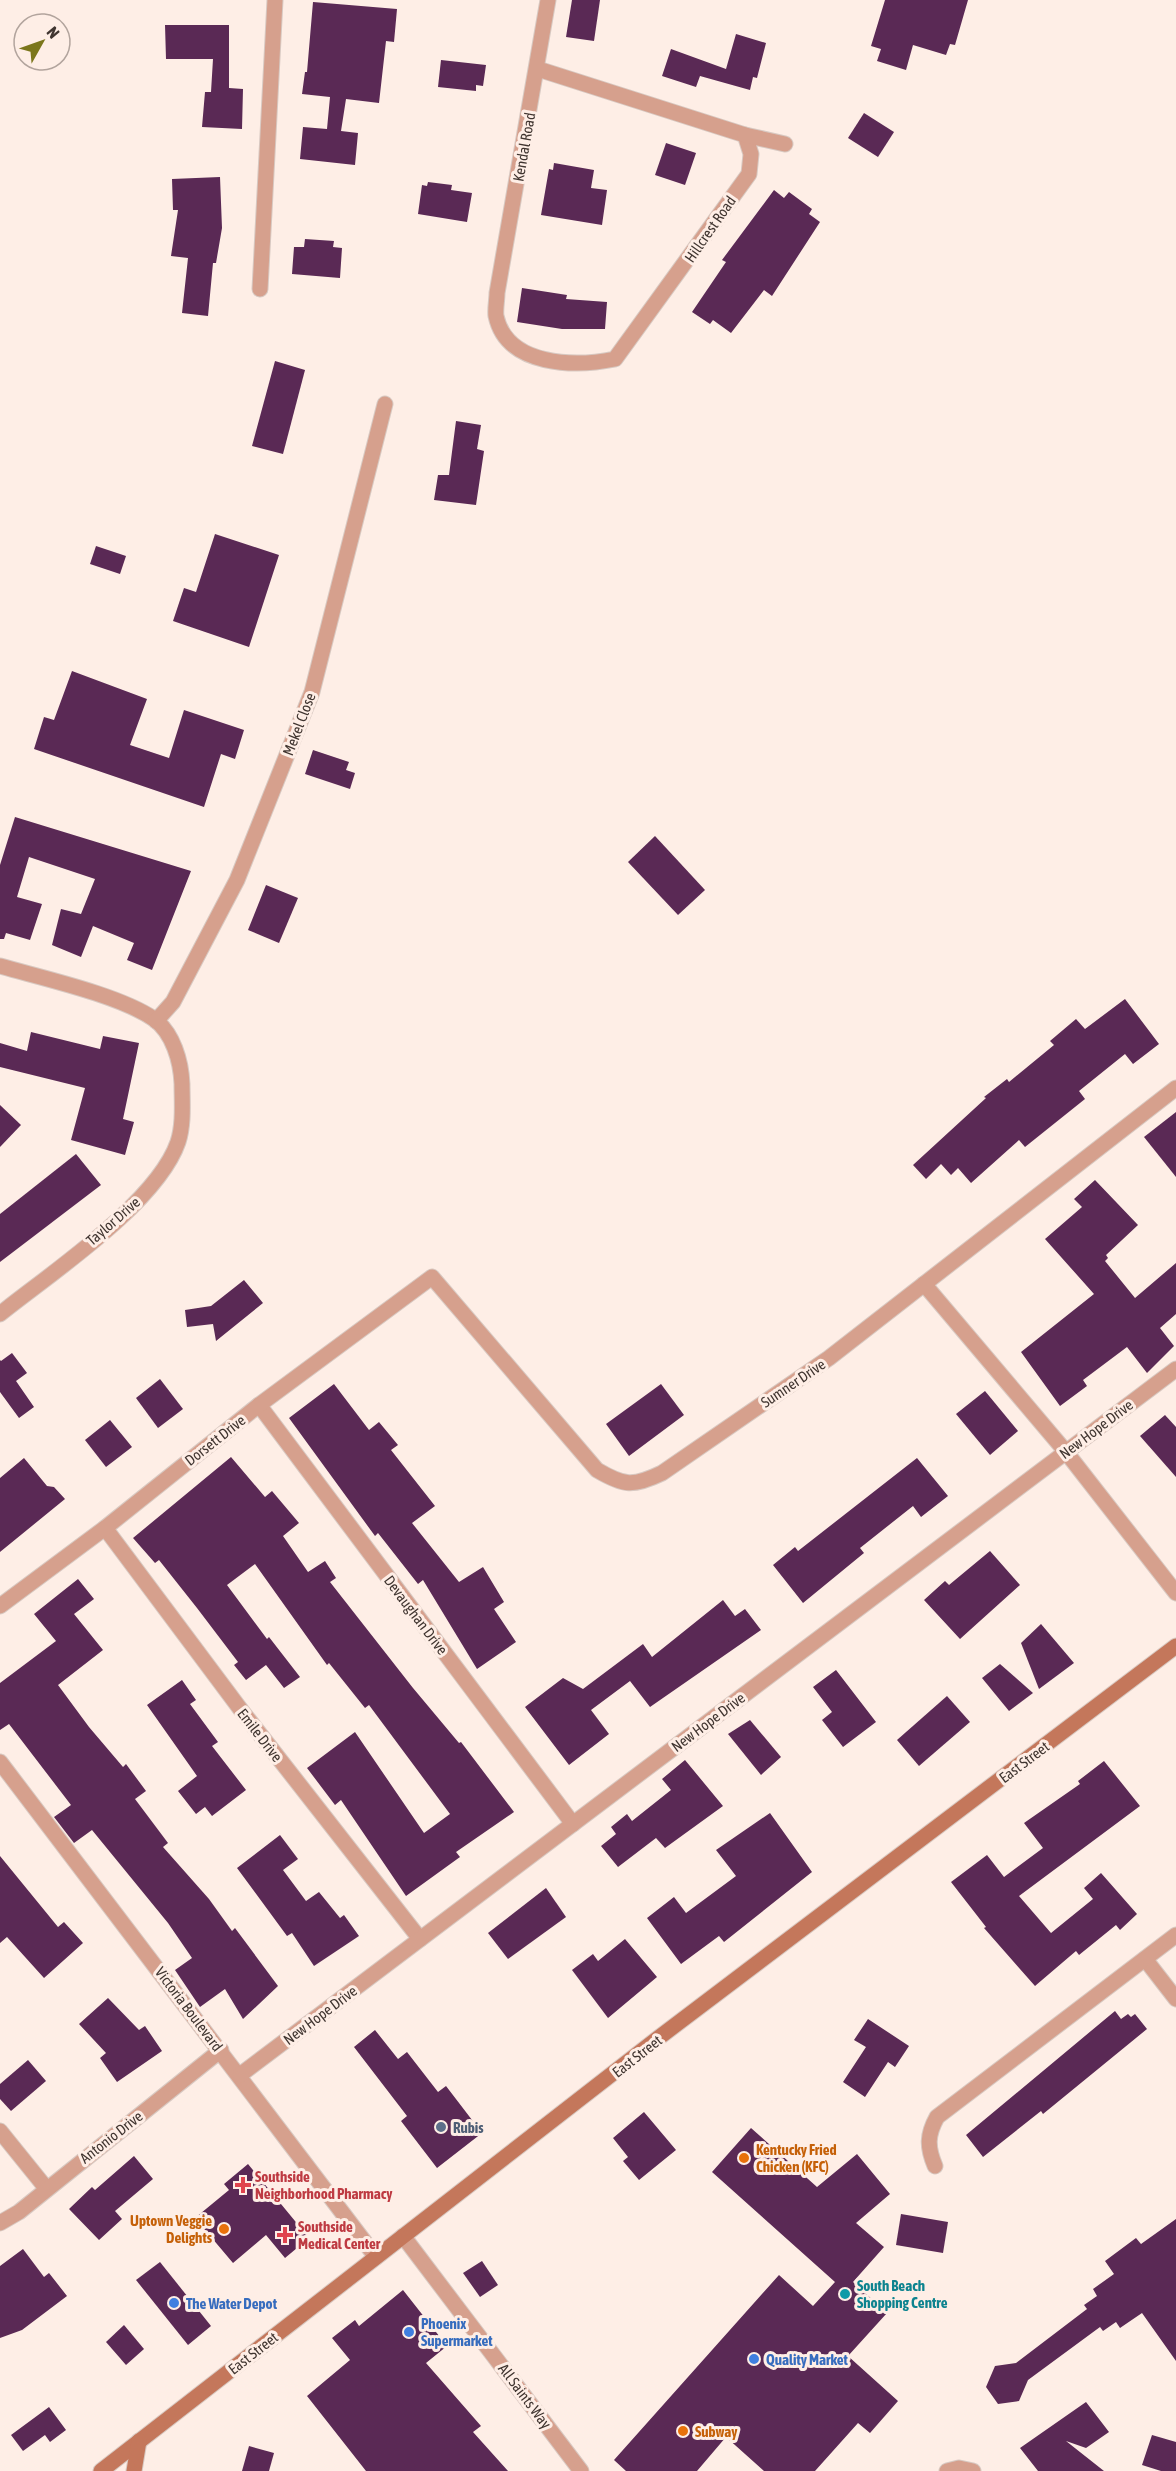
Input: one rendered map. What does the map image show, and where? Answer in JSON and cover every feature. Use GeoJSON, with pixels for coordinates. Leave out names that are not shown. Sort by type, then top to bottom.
{"type":"FeatureCollection","features":[{"type":"Feature","properties":{"kind":"main road","name":"East Street"},"geometry":{"type":"LineString","coordinates":[[101,2471],[657,2039],[1176,1646]]}},
{"type":"Feature","properties":{"kind":"main road"},"geometry":{"type":"LineString","coordinates":[[134,2471],[139,2442]]}},
{"type":"Feature","properties":{"kind":"street"},"geometry":{"type":"LineString","coordinates":[[260,289],[275,0]]}},
{"type":"Feature","properties":{"kind":"street","name":"Kendal Road"},"geometry":{"type":"LineString","coordinates":[[497,293],[538,69],[548,0]]}},
{"type":"Feature","properties":{"kind":"street"},"geometry":{"type":"LineString","coordinates":[[538,69],[745,135],[785,144]]}},
{"type":"Feature","properties":{"kind":"street","name":"Hillcrest Road"},"geometry":{"type":"LineString","coordinates":[[497,293],[496,316],[506,337],[520,351],[561,363],[594,364],[615,359],[749,174],[751,154],[745,135]]}},
{"type":"Feature","properties":{"kind":"street","name":"Mekel Close"},"geometry":{"type":"LineString","coordinates":[[156,1021],[173,1002],[237,880],[312,692],[385,404]]}},
{"type":"Feature","properties":{"kind":"street","name":"Taylor Drive"},"geometry":{"type":"LineString","coordinates":[[0,966],[123,1004],[156,1021],[174,1045],[181,1075],[183,1107],[178,1141],[165,1168],[131,1209],[0,1314]]}},
{"type":"Feature","properties":{"kind":"street","name":"Sumner Drive"},"geometry":{"type":"LineString","coordinates":[[432,1276],[597,1470],[621,1484],[643,1482],[662,1473],[829,1358],[1176,1088]]}},
{"type":"Feature","properties":{"kind":"street","name":"Dorsett Drive"},"geometry":{"type":"LineString","coordinates":[[0,1606],[105,1528],[259,1405],[432,1276]]}},
{"type":"Feature","properties":{"kind":"street"},"geometry":{"type":"LineString","coordinates":[[924,1284],[1066,1452],[1176,1593]]}},
{"type":"Feature","properties":{"kind":"street","name":"New Hope Drive"},"geometry":{"type":"LineString","coordinates":[[240,2075],[1176,1369]]}},
{"type":"Feature","properties":{"kind":"street","name":"Devaughan Drive"},"geometry":{"type":"LineString","coordinates":[[259,1405],[573,1824]]}},
{"type":"Feature","properties":{"kind":"street","name":"Emile Drive"},"geometry":{"type":"LineString","coordinates":[[105,1528],[241,1710],[420,1939]]}},
{"type":"Feature","properties":{"kind":"street","name":"Victoria Boulevard"},"geometry":{"type":"LineString","coordinates":[[0,1762],[376,2257]]}},
{"type":"Feature","properties":{"kind":"street"},"geometry":{"type":"LineString","coordinates":[[935,2166],[928,2148],[930,2130],[937,2117],[1176,1935]]}},
{"type":"Feature","properties":{"kind":"street"},"geometry":{"type":"LineString","coordinates":[[1145,1959],[1176,1999]]}},
{"type":"Feature","properties":{"kind":"street","name":"Antonio Drive"},"geometry":{"type":"LineString","coordinates":[[0,2223],[19,2212],[46,2188],[221,2050]]}},
{"type":"Feature","properties":{"kind":"street"},"geometry":{"type":"LineString","coordinates":[[0,2131],[46,2188]]}},
{"type":"Feature","properties":{"kind":"street","name":"All Saints Way"},"geometry":{"type":"LineString","coordinates":[[403,2236],[581,2471]]}},
{"type":"Feature","properties":{"kind":"street"},"geometry":{"type":"LineString","coordinates":[[947,2471],[959,2468],[973,2471]]}},
{"type":"Feature","properties":{"kind":"building"},"geometry":{"type":"Polygon","coordinates":[[[572,0],[600,0],[594,41],[566,37],[572,0]]]}},
{"type":"Feature","properties":{"kind":"building"},"geometry":{"type":"Polygon","coordinates":[[[885,0],[968,0],[955,45],[950,44],[946,55],[913,45],[906,70],[877,61],[881,49],[871,46],[885,0]]]}},
{"type":"Feature","properties":{"kind":"building"},"geometry":{"type":"Polygon","coordinates":[[[313,2],[397,9],[394,42],[386,41],[379,103],[346,99],[341,131],[358,133],[355,165],[300,159],[303,127],[327,129],[330,97],[302,94],[305,72],[307,72],[313,2]]]}},
{"type":"Feature","properties":{"kind":"building"},"geometry":{"type":"Polygon","coordinates":[[[165,25],[229,25],[229,88],[243,89],[242,129],[202,127],[205,92],[211,92],[213,59],[166,59],[165,25]]]}},
{"type":"Feature","properties":{"kind":"building"},"geometry":{"type":"Polygon","coordinates":[[[736,34],[766,43],[757,78],[753,77],[750,90],[700,76],[696,87],[662,76],[671,49],[726,69],[736,34]]]}},
{"type":"Feature","properties":{"kind":"building"},"geometry":{"type":"Polygon","coordinates":[[[441,60],[486,65],[483,86],[476,85],[476,91],[438,87],[441,60]]]}},
{"type":"Feature","properties":{"kind":"building"},"geometry":{"type":"Polygon","coordinates":[[[864,113],[894,132],[878,157],[848,138],[864,113]]]}},
{"type":"Feature","properties":{"kind":"building"},"geometry":{"type":"Polygon","coordinates":[[[666,143],[696,153],[685,185],[655,175],[666,143]]]}},
{"type":"Feature","properties":{"kind":"building"},"geometry":{"type":"Polygon","coordinates":[[[554,163],[594,170],[591,188],[607,190],[602,225],[541,215],[549,169],[553,170],[554,163]]]}},
{"type":"Feature","properties":{"kind":"building"},"geometry":{"type":"Polygon","coordinates":[[[220,177],[222,228],[216,263],[213,263],[208,316],[182,313],[188,258],[171,256],[178,210],[173,210],[172,179],[220,177]]]}},
{"type":"Feature","properties":{"kind":"building"},"geometry":{"type":"Polygon","coordinates":[[[428,182],[452,185],[451,190],[472,193],[467,222],[418,214],[422,185],[427,186],[428,182]]]}},
{"type":"Feature","properties":{"kind":"building"},"geometry":{"type":"Polygon","coordinates":[[[774,190],[784,198],[789,192],[812,209],[809,214],[820,222],[772,296],[764,290],[731,333],[713,320],[710,324],[692,312],[726,262],[722,260],[774,190]]]}},
{"type":"Feature","properties":{"kind":"building"},"geometry":{"type":"Polygon","coordinates":[[[305,239],[334,241],[333,247],[342,248],[340,278],[292,274],[294,247],[304,247],[305,239]]]}},
{"type":"Feature","properties":{"kind":"building"},"geometry":{"type":"Polygon","coordinates":[[[522,288],[567,295],[566,299],[607,302],[605,329],[562,329],[517,322],[522,288]]]}},
{"type":"Feature","properties":{"kind":"building"},"geometry":{"type":"Polygon","coordinates":[[[275,361],[305,370],[283,454],[252,446],[275,361]]]}},
{"type":"Feature","properties":{"kind":"building"},"geometry":{"type":"Polygon","coordinates":[[[456,421],[481,425],[477,449],[484,451],[476,505],[434,500],[438,475],[449,475],[456,421]]]}},
{"type":"Feature","properties":{"kind":"building"},"geometry":{"type":"Polygon","coordinates":[[[215,534],[279,555],[249,647],[173,621],[184,588],[196,592],[215,534]]]}},
{"type":"Feature","properties":{"kind":"building"},"geometry":{"type":"Polygon","coordinates":[[[96,546],[126,556],[120,574],[90,564],[96,546]]]}},
{"type":"Feature","properties":{"kind":"building"},"geometry":{"type":"Polygon","coordinates":[[[72,671],[147,699],[130,745],[169,758],[184,710],[244,730],[235,759],[221,754],[204,807],[34,749],[44,717],[54,720],[72,671]]]}},
{"type":"Feature","properties":{"kind":"building"},"geometry":{"type":"Polygon","coordinates":[[[313,750],[349,762],[346,770],[355,773],[350,789],[305,774],[313,750]]]}},
{"type":"Feature","properties":{"kind":"building"},"geometry":{"type":"Polygon","coordinates":[[[15,817],[191,871],[152,970],[127,960],[134,943],[93,926],[81,957],[52,945],[61,909],[81,914],[95,879],[29,857],[17,897],[42,904],[30,940],[6,933],[4,939],[0,939],[0,865],[15,817]]]}},
{"type":"Feature","properties":{"kind":"building"},"geometry":{"type":"Polygon","coordinates":[[[655,836],[705,890],[678,915],[628,862],[655,836]]]}},
{"type":"Feature","properties":{"kind":"building"},"geometry":{"type":"Polygon","coordinates":[[[266,885],[298,898],[279,943],[248,930],[266,885]]]}},
{"type":"Feature","properties":{"kind":"building"},"geometry":{"type":"Polygon","coordinates":[[[1125,999],[1159,1044],[1133,1064],[1125,1054],[1079,1091],[1085,1099],[1025,1147],[1019,1140],[971,1183],[958,1168],[951,1175],[941,1164],[926,1179],[913,1165],[986,1098],[984,1097],[1007,1079],[1009,1082],[1054,1045],[1050,1041],[1076,1019],[1085,1029],[1125,999]]]}},
{"type":"Feature","properties":{"kind":"building"},"geometry":{"type":"Polygon","coordinates":[[[31,1032],[100,1049],[103,1036],[139,1043],[123,1119],[134,1122],[125,1155],[71,1140],[85,1088],[0,1067],[0,1043],[27,1051],[31,1032]]]}},
{"type":"Feature","properties":{"kind":"building"},"geometry":{"type":"Polygon","coordinates":[[[0,1105],[21,1125],[0,1147],[0,1105]]]}},
{"type":"Feature","properties":{"kind":"building"},"geometry":{"type":"Polygon","coordinates":[[[1176,1112],[1176,1177],[1144,1137],[1176,1112]]]}},
{"type":"Feature","properties":{"kind":"building"},"geometry":{"type":"Polygon","coordinates":[[[76,1154],[101,1185],[0,1262],[0,1214],[76,1154]]]}},
{"type":"Feature","properties":{"kind":"building"},"geometry":{"type":"Polygon","coordinates":[[[1095,1180],[1138,1225],[1106,1255],[1108,1258],[1105,1261],[1135,1298],[1176,1263],[1176,1314],[1160,1328],[1174,1346],[1147,1373],[1127,1347],[1083,1380],[1087,1386],[1060,1406],[1021,1352],[1094,1294],[1045,1239],[1082,1207],[1074,1199],[1095,1180]]]}},
{"type":"Feature","properties":{"kind":"building"},"geometry":{"type":"Polygon","coordinates":[[[244,1280],[263,1303],[216,1341],[213,1324],[187,1327],[185,1310],[211,1306],[244,1280]]]}},
{"type":"Feature","properties":{"kind":"building"},"geometry":{"type":"Polygon","coordinates":[[[12,1353],[27,1373],[16,1381],[34,1407],[19,1418],[0,1392],[0,1360],[12,1353]]]}},
{"type":"Feature","properties":{"kind":"building"},"geometry":{"type":"Polygon","coordinates":[[[160,1379],[183,1409],[158,1428],[136,1398],[160,1379]]]}},
{"type":"Feature","properties":{"kind":"building"},"geometry":{"type":"Polygon","coordinates":[[[334,1384],[369,1430],[379,1422],[398,1445],[391,1450],[435,1506],[412,1523],[459,1582],[483,1567],[504,1602],[494,1609],[516,1642],[477,1669],[423,1580],[418,1584],[378,1533],[375,1536],[289,1418],[334,1384]]]}},
{"type":"Feature","properties":{"kind":"building"},"geometry":{"type":"Polygon","coordinates":[[[661,1384],[684,1415],[629,1456],[606,1424],[661,1384]]]}},
{"type":"Feature","properties":{"kind":"building"},"geometry":{"type":"Polygon","coordinates":[[[985,1391],[1018,1431],[990,1455],[956,1414],[985,1391]]]}},
{"type":"Feature","properties":{"kind":"building"},"geometry":{"type":"Polygon","coordinates":[[[1165,1415],[1176,1427],[1176,1477],[1140,1436],[1165,1415]]]}},
{"type":"Feature","properties":{"kind":"building"},"geometry":{"type":"Polygon","coordinates":[[[110,1420],[132,1447],[106,1467],[85,1440],[110,1420]]]}},
{"type":"Feature","properties":{"kind":"building"},"geometry":{"type":"Polygon","coordinates":[[[231,1457],[265,1497],[272,1491],[299,1523],[283,1536],[308,1572],[325,1561],[336,1578],[330,1582],[413,1688],[459,1743],[461,1742],[514,1812],[456,1852],[460,1857],[406,1896],[341,1800],[335,1805],[307,1768],[355,1732],[424,1833],[450,1814],[369,1705],[365,1708],[329,1663],[327,1665],[255,1564],[227,1585],[267,1639],[269,1637],[300,1677],[284,1688],[266,1665],[246,1680],[234,1665],[238,1662],[159,1560],[155,1563],[133,1538],[231,1457]]]}},
{"type":"Feature","properties":{"kind":"building"},"geometry":{"type":"Polygon","coordinates":[[[24,1458],[47,1486],[54,1487],[65,1499],[0,1552],[0,1478],[24,1458]]]}},
{"type":"Feature","properties":{"kind":"building"},"geometry":{"type":"Polygon","coordinates":[[[917,1458],[948,1496],[921,1517],[913,1506],[860,1548],[864,1553],[803,1603],[773,1565],[795,1547],[798,1551],[917,1458]]]}},
{"type":"Feature","properties":{"kind":"building"},"geometry":{"type":"Polygon","coordinates":[[[990,1551],[1020,1585],[960,1639],[924,1600],[945,1581],[949,1585],[990,1551]]]}},
{"type":"Feature","properties":{"kind":"building"},"geometry":{"type":"Polygon","coordinates":[[[78,1579],[94,1599],[74,1614],[103,1650],[58,1685],[89,1727],[123,1767],[126,1764],[146,1791],[135,1799],[168,1843],[163,1847],[209,1899],[232,1931],[235,1928],[278,1986],[243,2019],[225,1989],[200,2007],[175,1970],[192,1958],[168,1923],[92,1830],[74,1843],[54,1817],[71,1805],[9,1724],[0,1730],[0,1683],[56,1641],[34,1614],[78,1579]]]}},
{"type":"Feature","properties":{"kind":"building"},"geometry":{"type":"Polygon","coordinates":[[[723,1600],[735,1616],[745,1609],[761,1630],[650,1707],[630,1681],[591,1710],[609,1734],[569,1765],[525,1707],[563,1678],[583,1689],[643,1644],[652,1657],[723,1600]]]}},
{"type":"Feature","properties":{"kind":"building"},"geometry":{"type":"Polygon","coordinates":[[[1041,1624],[1074,1663],[1039,1689],[1021,1643],[1041,1624]]]}},
{"type":"Feature","properties":{"kind":"building"},"geometry":{"type":"Polygon","coordinates":[[[1000,1664],[1033,1693],[1009,1711],[982,1678],[1000,1664]]]}},
{"type":"Feature","properties":{"kind":"building"},"geometry":{"type":"Polygon","coordinates":[[[836,1670],[876,1722],[843,1747],[822,1720],[832,1712],[813,1687],[836,1670]]]}},
{"type":"Feature","properties":{"kind":"building"},"geometry":{"type":"Polygon","coordinates":[[[182,1680],[196,1700],[190,1704],[218,1742],[212,1746],[246,1790],[212,1816],[205,1807],[196,1814],[178,1791],[197,1776],[147,1705],[182,1680]]]}},
{"type":"Feature","properties":{"kind":"building"},"geometry":{"type":"Polygon","coordinates":[[[947,1696],[970,1722],[919,1766],[897,1740],[947,1696]]]}},
{"type":"Feature","properties":{"kind":"building"},"geometry":{"type":"Polygon","coordinates":[[[750,1720],[781,1757],[761,1775],[728,1734],[750,1720]]]}},
{"type":"Feature","properties":{"kind":"building"},"geometry":{"type":"Polygon","coordinates":[[[685,1760],[723,1806],[665,1848],[656,1838],[618,1867],[601,1846],[616,1834],[611,1827],[627,1814],[632,1821],[671,1790],[662,1779],[685,1760]]]}},
{"type":"Feature","properties":{"kind":"building"},"geometry":{"type":"Polygon","coordinates":[[[1104,1761],[1140,1806],[1019,1896],[1051,1933],[1093,1899],[1084,1888],[1101,1873],[1137,1914],[1120,1930],[1116,1925],[1079,1955],[1076,1951],[1035,1986],[984,1928],[986,1927],[951,1882],[987,1855],[1004,1877],[1043,1848],[1024,1823],[1080,1784],[1078,1781],[1104,1761]]]}},
{"type":"Feature","properties":{"kind":"building"},"geometry":{"type":"Polygon","coordinates":[[[770,1813],[812,1872],[724,1942],[719,1936],[681,1964],[647,1918],[674,1897],[686,1913],[736,1876],[716,1850],[770,1813]]]}},
{"type":"Feature","properties":{"kind":"building"},"geometry":{"type":"Polygon","coordinates":[[[280,1835],[298,1859],[283,1870],[306,1901],[319,1892],[340,1918],[344,1915],[359,1936],[314,1966],[292,1933],[287,1936],[237,1868],[280,1835]]]}},
{"type":"Feature","properties":{"kind":"building"},"geometry":{"type":"Polygon","coordinates":[[[0,1856],[58,1927],[64,1922],[83,1943],[44,1978],[7,1937],[0,1943],[0,1856]]]}},
{"type":"Feature","properties":{"kind":"building"},"geometry":{"type":"Polygon","coordinates":[[[546,1888],[566,1917],[508,1959],[488,1933],[546,1888]]]}},
{"type":"Feature","properties":{"kind":"building"},"geometry":{"type":"Polygon","coordinates":[[[625,1939],[657,1977],[608,2018],[572,1970],[593,1954],[598,1961],[625,1939]]]}},
{"type":"Feature","properties":{"kind":"building"},"geometry":{"type":"Polygon","coordinates":[[[108,1998],[139,2030],[145,2026],[162,2051],[117,2082],[100,2058],[106,2053],[79,2024],[108,1998]]]}},
{"type":"Feature","properties":{"kind":"building"},"geometry":{"type":"Polygon","coordinates":[[[1115,2011],[1121,2019],[1128,2014],[1131,2017],[1135,2014],[1147,2029],[1043,2114],[1041,2111],[983,2157],[966,2135],[1115,2011]]]}},
{"type":"Feature","properties":{"kind":"building"},"geometry":{"type":"Polygon","coordinates":[[[868,2019],[909,2046],[895,2067],[888,2062],[865,2097],[843,2082],[866,2047],[854,2040],[868,2019]]]}},
{"type":"Feature","properties":{"kind":"building"},"geometry":{"type":"Polygon","coordinates":[[[375,2030],[398,2059],[407,2052],[438,2092],[446,2086],[482,2133],[437,2168],[401,2121],[407,2116],[354,2047],[375,2030]]]}},
{"type":"Feature","properties":{"kind":"building"},"geometry":{"type":"Polygon","coordinates":[[[28,2060],[46,2081],[11,2111],[0,2099],[0,2084],[28,2060]]]}},
{"type":"Feature","properties":{"kind":"building"},"geometry":{"type":"Polygon","coordinates":[[[644,2112],[676,2150],[639,2180],[623,2161],[628,2157],[613,2138],[644,2112]]]}},
{"type":"Feature","properties":{"kind":"building","name":"South Beach Shopping Centre"},"geometry":{"type":"Polygon","coordinates":[[[751,2128],[817,2187],[857,2154],[890,2194],[856,2223],[884,2247],[853,2282],[887,2313],[848,2356],[898,2401],[870,2433],[858,2423],[815,2471],[764,2471],[726,2437],[697,2471],[626,2471],[614,2460],[779,2275],[813,2306],[835,2282],[712,2172],[751,2128]]]}},
{"type":"Feature","properties":{"kind":"building"},"geometry":{"type":"Polygon","coordinates":[[[134,2156],[153,2179],[115,2211],[122,2219],[99,2240],[69,2209],[92,2187],[95,2190],[134,2156]]]}},
{"type":"Feature","properties":{"kind":"building"},"geometry":{"type":"Polygon","coordinates":[[[248,2164],[309,2238],[285,2258],[266,2235],[233,2263],[195,2218],[229,2190],[224,2184],[248,2164]]]}},
{"type":"Feature","properties":{"kind":"building"},"geometry":{"type":"Polygon","coordinates":[[[901,2214],[948,2222],[943,2253],[896,2245],[901,2214]]]}},
{"type":"Feature","properties":{"kind":"building"},"geometry":{"type":"Polygon","coordinates":[[[1176,2219],[1176,2361],[1142,2313],[1120,2328],[1116,2322],[1103,2331],[1100,2327],[1028,2380],[1019,2401],[998,2404],[986,2387],[995,2366],[1016,2363],[1087,2309],[1084,2305],[1097,2296],[1093,2289],[1114,2274],[1105,2261],[1136,2238],[1141,2244],[1176,2219]]]}},
{"type":"Feature","properties":{"kind":"building"},"geometry":{"type":"Polygon","coordinates":[[[23,2249],[44,2277],[49,2273],[67,2296],[22,2330],[0,2338],[0,2266],[23,2249]]]}},
{"type":"Feature","properties":{"kind":"building"},"geometry":{"type":"Polygon","coordinates":[[[482,2261],[498,2285],[480,2297],[463,2273],[482,2261]]]}},
{"type":"Feature","properties":{"kind":"building"},"geometry":{"type":"Polygon","coordinates":[[[160,2262],[211,2326],[188,2345],[136,2280],[160,2262]]]}},
{"type":"Feature","properties":{"kind":"building"},"geometry":{"type":"Polygon","coordinates":[[[403,2290],[447,2346],[426,2363],[481,2426],[473,2432],[508,2471],[366,2471],[307,2396],[350,2360],[332,2338],[355,2320],[359,2326],[403,2290]]]}},
{"type":"Feature","properties":{"kind":"building"},"geometry":{"type":"Polygon","coordinates":[[[124,2325],[144,2349],[126,2365],[106,2342],[124,2325]]]}},
{"type":"Feature","properties":{"kind":"building"},"geometry":{"type":"Polygon","coordinates":[[[1086,2402],[1109,2432],[1086,2448],[1066,2441],[1104,2471],[1038,2471],[1020,2448],[1086,2402]]]}},
{"type":"Feature","properties":{"kind":"building"},"geometry":{"type":"Polygon","coordinates":[[[49,2407],[66,2430],[50,2442],[45,2435],[23,2451],[11,2435],[49,2407]]]}},
{"type":"Feature","properties":{"kind":"building"},"geometry":{"type":"Polygon","coordinates":[[[1152,2435],[1176,2442],[1176,2471],[1161,2471],[1142,2465],[1152,2435]]]}},
{"type":"Feature","properties":{"kind":"building"},"geometry":{"type":"Polygon","coordinates":[[[249,2446],[274,2453],[269,2471],[242,2471],[249,2446]]]}},
{"type":"Feature","properties":{"kind":"place","name":"Rubis"},"geometry":{"type":"Point","coordinates":[441,2127]}},
{"type":"Feature","properties":{"kind":"place","name":"Kentucky Fried Chicken (KFC)"},"geometry":{"type":"Point","coordinates":[744,2158]}},
{"type":"Feature","properties":{"kind":"place","name":"Southside Neighborhood Pharmacy"},"geometry":{"type":"Point","coordinates":[243,2185]}},
{"type":"Feature","properties":{"kind":"place","name":"Uptown Veggie Delights"},"geometry":{"type":"Point","coordinates":[224,2229]}},
{"type":"Feature","properties":{"kind":"place","name":"Southside Medical Center"},"geometry":{"type":"Point","coordinates":[285,2235]}},
{"type":"Feature","properties":{"kind":"place","name":"South Beach Shopping Centre"},"geometry":{"type":"Point","coordinates":[845,2294]}},
{"type":"Feature","properties":{"kind":"place","name":"The Water Depot"},"geometry":{"type":"Point","coordinates":[174,2303]}},
{"type":"Feature","properties":{"kind":"place","name":"Phoenix Supermarket"},"geometry":{"type":"Point","coordinates":[409,2332]}},
{"type":"Feature","properties":{"kind":"place","name":"Quality Market"},"geometry":{"type":"Point","coordinates":[754,2359]}},
{"type":"Feature","properties":{"kind":"place","name":"Subway"},"geometry":{"type":"Point","coordinates":[683,2431]}}]}
